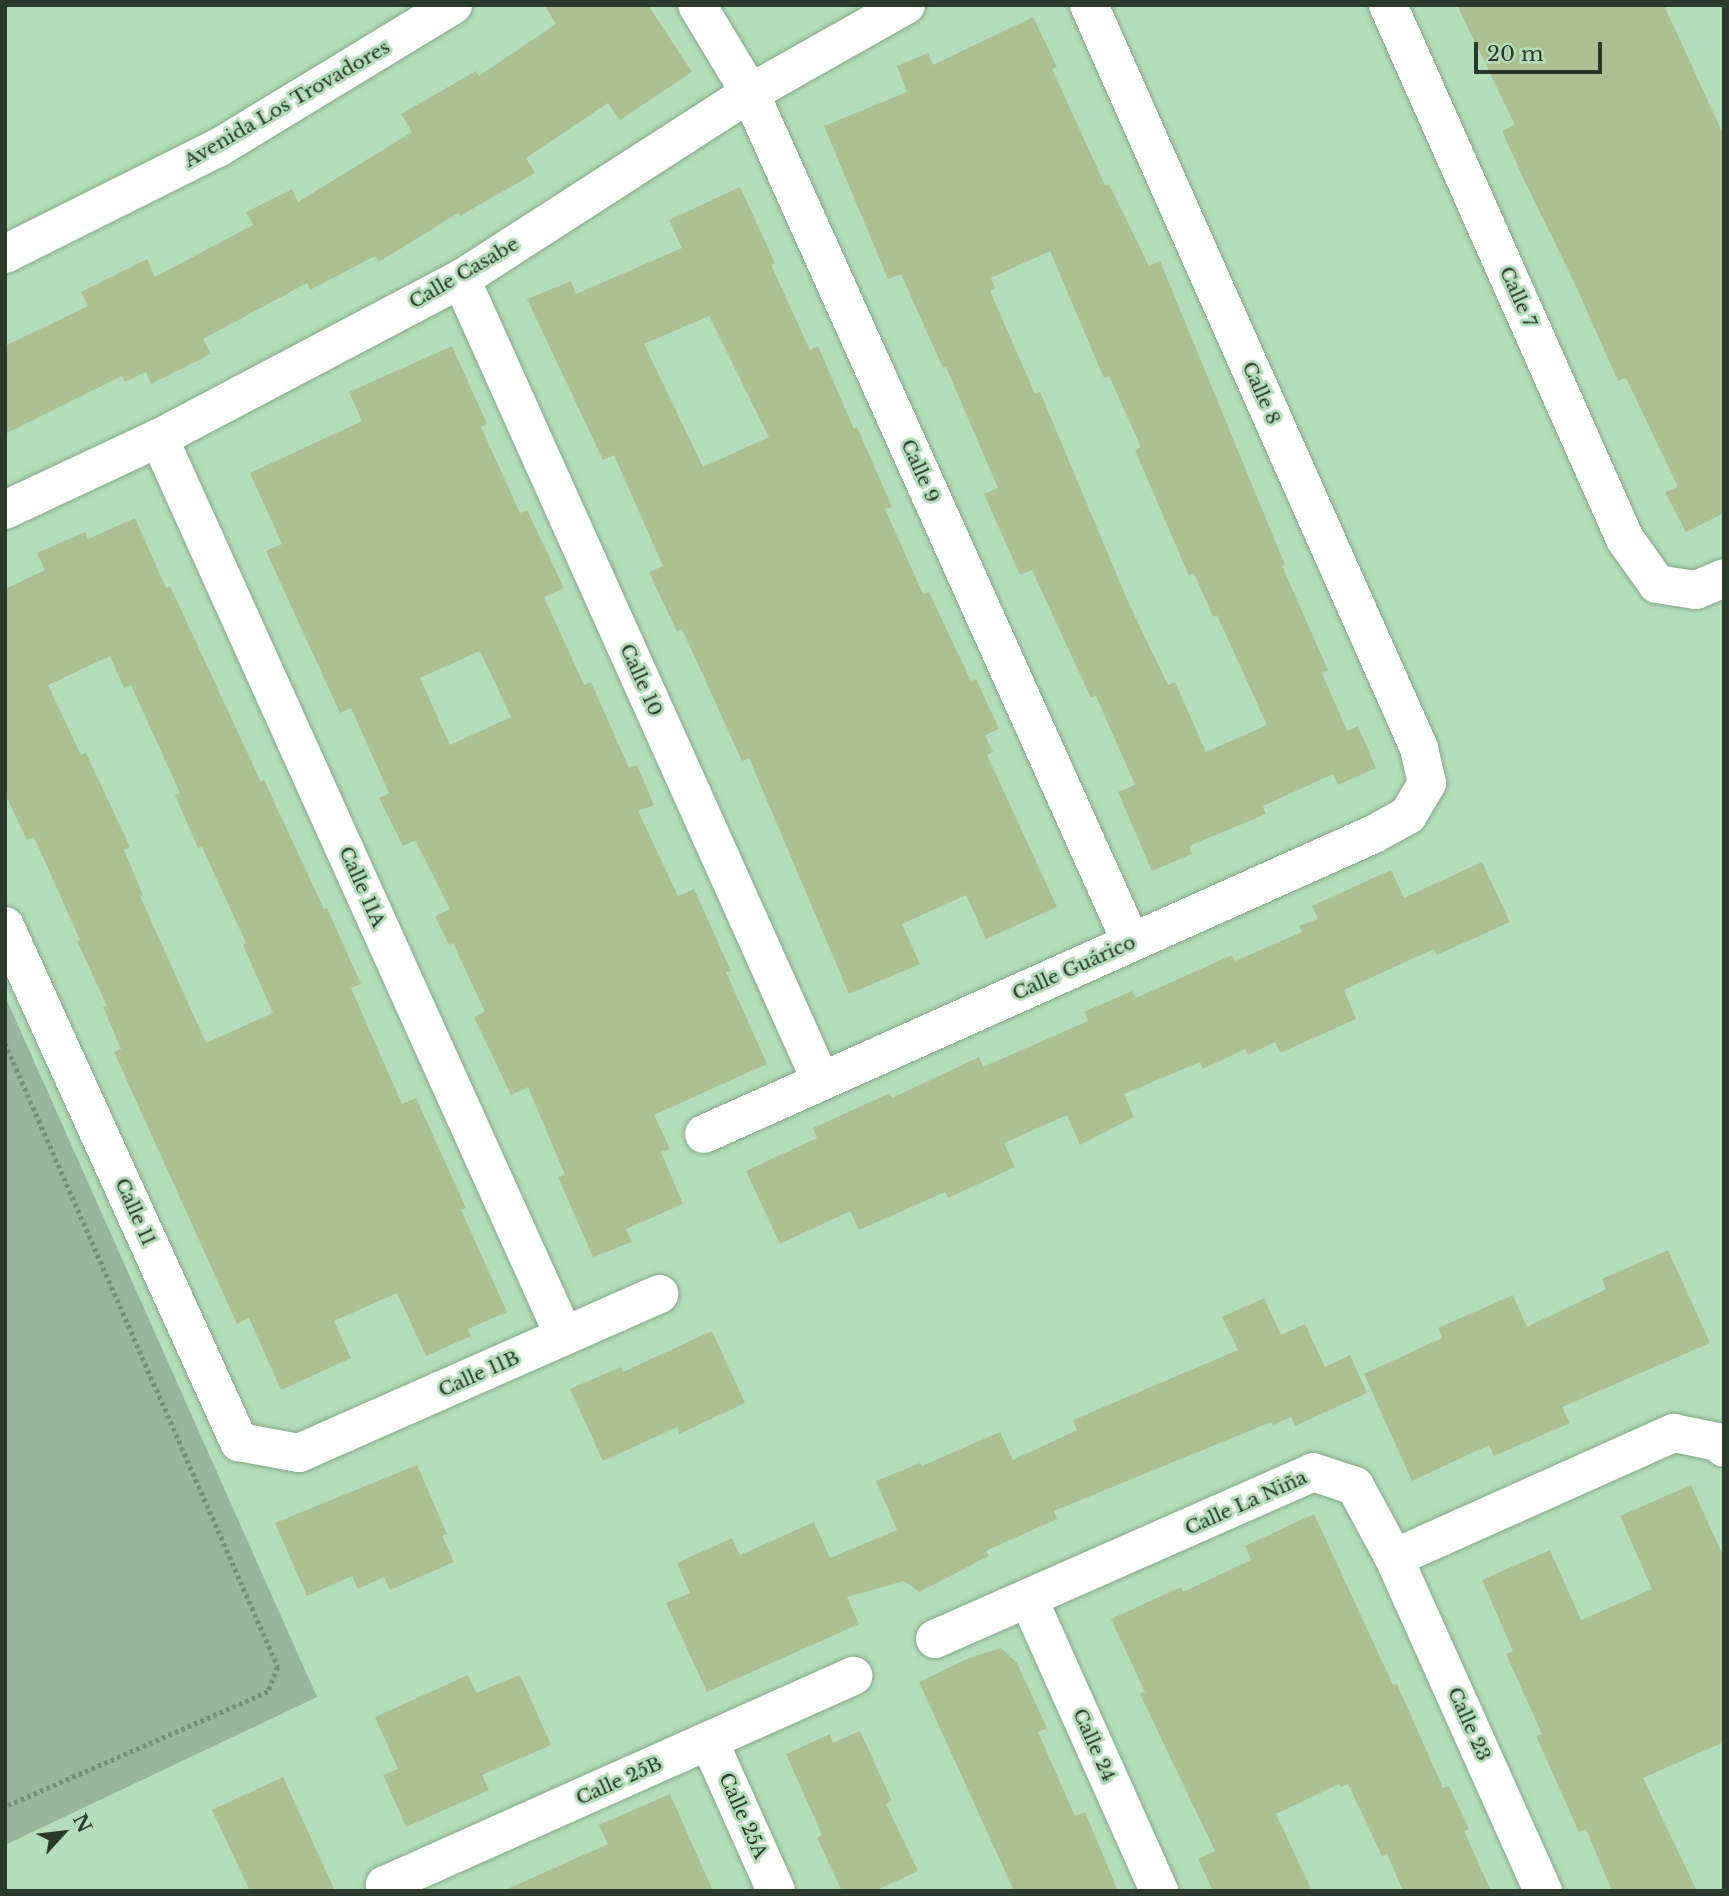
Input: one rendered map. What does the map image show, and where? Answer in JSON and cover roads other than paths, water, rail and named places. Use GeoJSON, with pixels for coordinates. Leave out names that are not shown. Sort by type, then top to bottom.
{"type":"FeatureCollection","features":[{"type":"Feature","properties":{"kind":"street","name":"Avenida Los Trovadores"},"geometry":{"type":"LineString","coordinates":[[5,254],[218,148],[453,5]]}},
{"type":"Feature","properties":{"kind":"street","name":"Calle 9"},"geometry":{"type":"LineString","coordinates":[[697,5],[750,93],[1131,943]]}},
{"type":"Feature","properties":{"kind":"street","name":"Calle Casabe"},"geometry":{"type":"LineString","coordinates":[[5,510],[159,438],[460,279],[750,93],[906,5]]}},
{"type":"Feature","properties":{"kind":"street","name":"Calle 8"},"geometry":{"type":"LineString","coordinates":[[1089,5],[1419,748],[1427,783]]}},
{"type":"Feature","properties":{"kind":"street","name":"Calle 7"},"geometry":{"type":"LineString","coordinates":[[1388,5],[1625,539],[1657,584],[1696,590],[1724,578]]}},
{"type":"Feature","properties":{"kind":"street","name":"Calle 10"},"geometry":{"type":"LineString","coordinates":[[460,279],[821,1081]]}},
{"type":"Feature","properties":{"kind":"street","name":"Calle 11A"},"geometry":{"type":"LineString","coordinates":[[159,438],[564,1336]]}},
{"type":"Feature","properties":{"kind":"street","name":"Calle Guárico"},"geometry":{"type":"LineString","coordinates":[[704,1134],[1374,834],[1408,815],[1427,783]]}},
{"type":"Feature","properties":{"kind":"street","name":"Calle 11"},"geometry":{"type":"LineString","coordinates":[[5,926],[239,1442],[299,1453]]}},
{"type":"Feature","properties":{"kind":"street","name":"Calle 11B"},"geometry":{"type":"LineString","coordinates":[[299,1453],[660,1294]]}},
{"type":"Feature","properties":{"kind":"street"},"geometry":{"type":"LineString","coordinates":[[1394,1558],[1674,1433],[1721,1445]]}},
{"type":"Feature","properties":{"kind":"street","name":"Calle La Niña"},"geometry":{"type":"LineString","coordinates":[[935,1639],[1029,1600],[1313,1472],[1355,1486],[1394,1558]]}},
{"type":"Feature","properties":{"kind":"street","name":"Calle 23"},"geometry":{"type":"LineString","coordinates":[[1394,1558],[1543,1891]]}},
{"type":"Feature","properties":{"kind":"street","name":"Calle 24"},"geometry":{"type":"LineString","coordinates":[[1029,1600],[1159,1891]]}},
{"type":"Feature","properties":{"kind":"street","name":"Calle 25B"},"geometry":{"type":"LineString","coordinates":[[387,1888],[853,1676]]}},
{"type":"Feature","properties":{"kind":"street","name":"Calle 25A"},"geometry":{"type":"LineString","coordinates":[[709,1741],[776,1891]]}}]}
